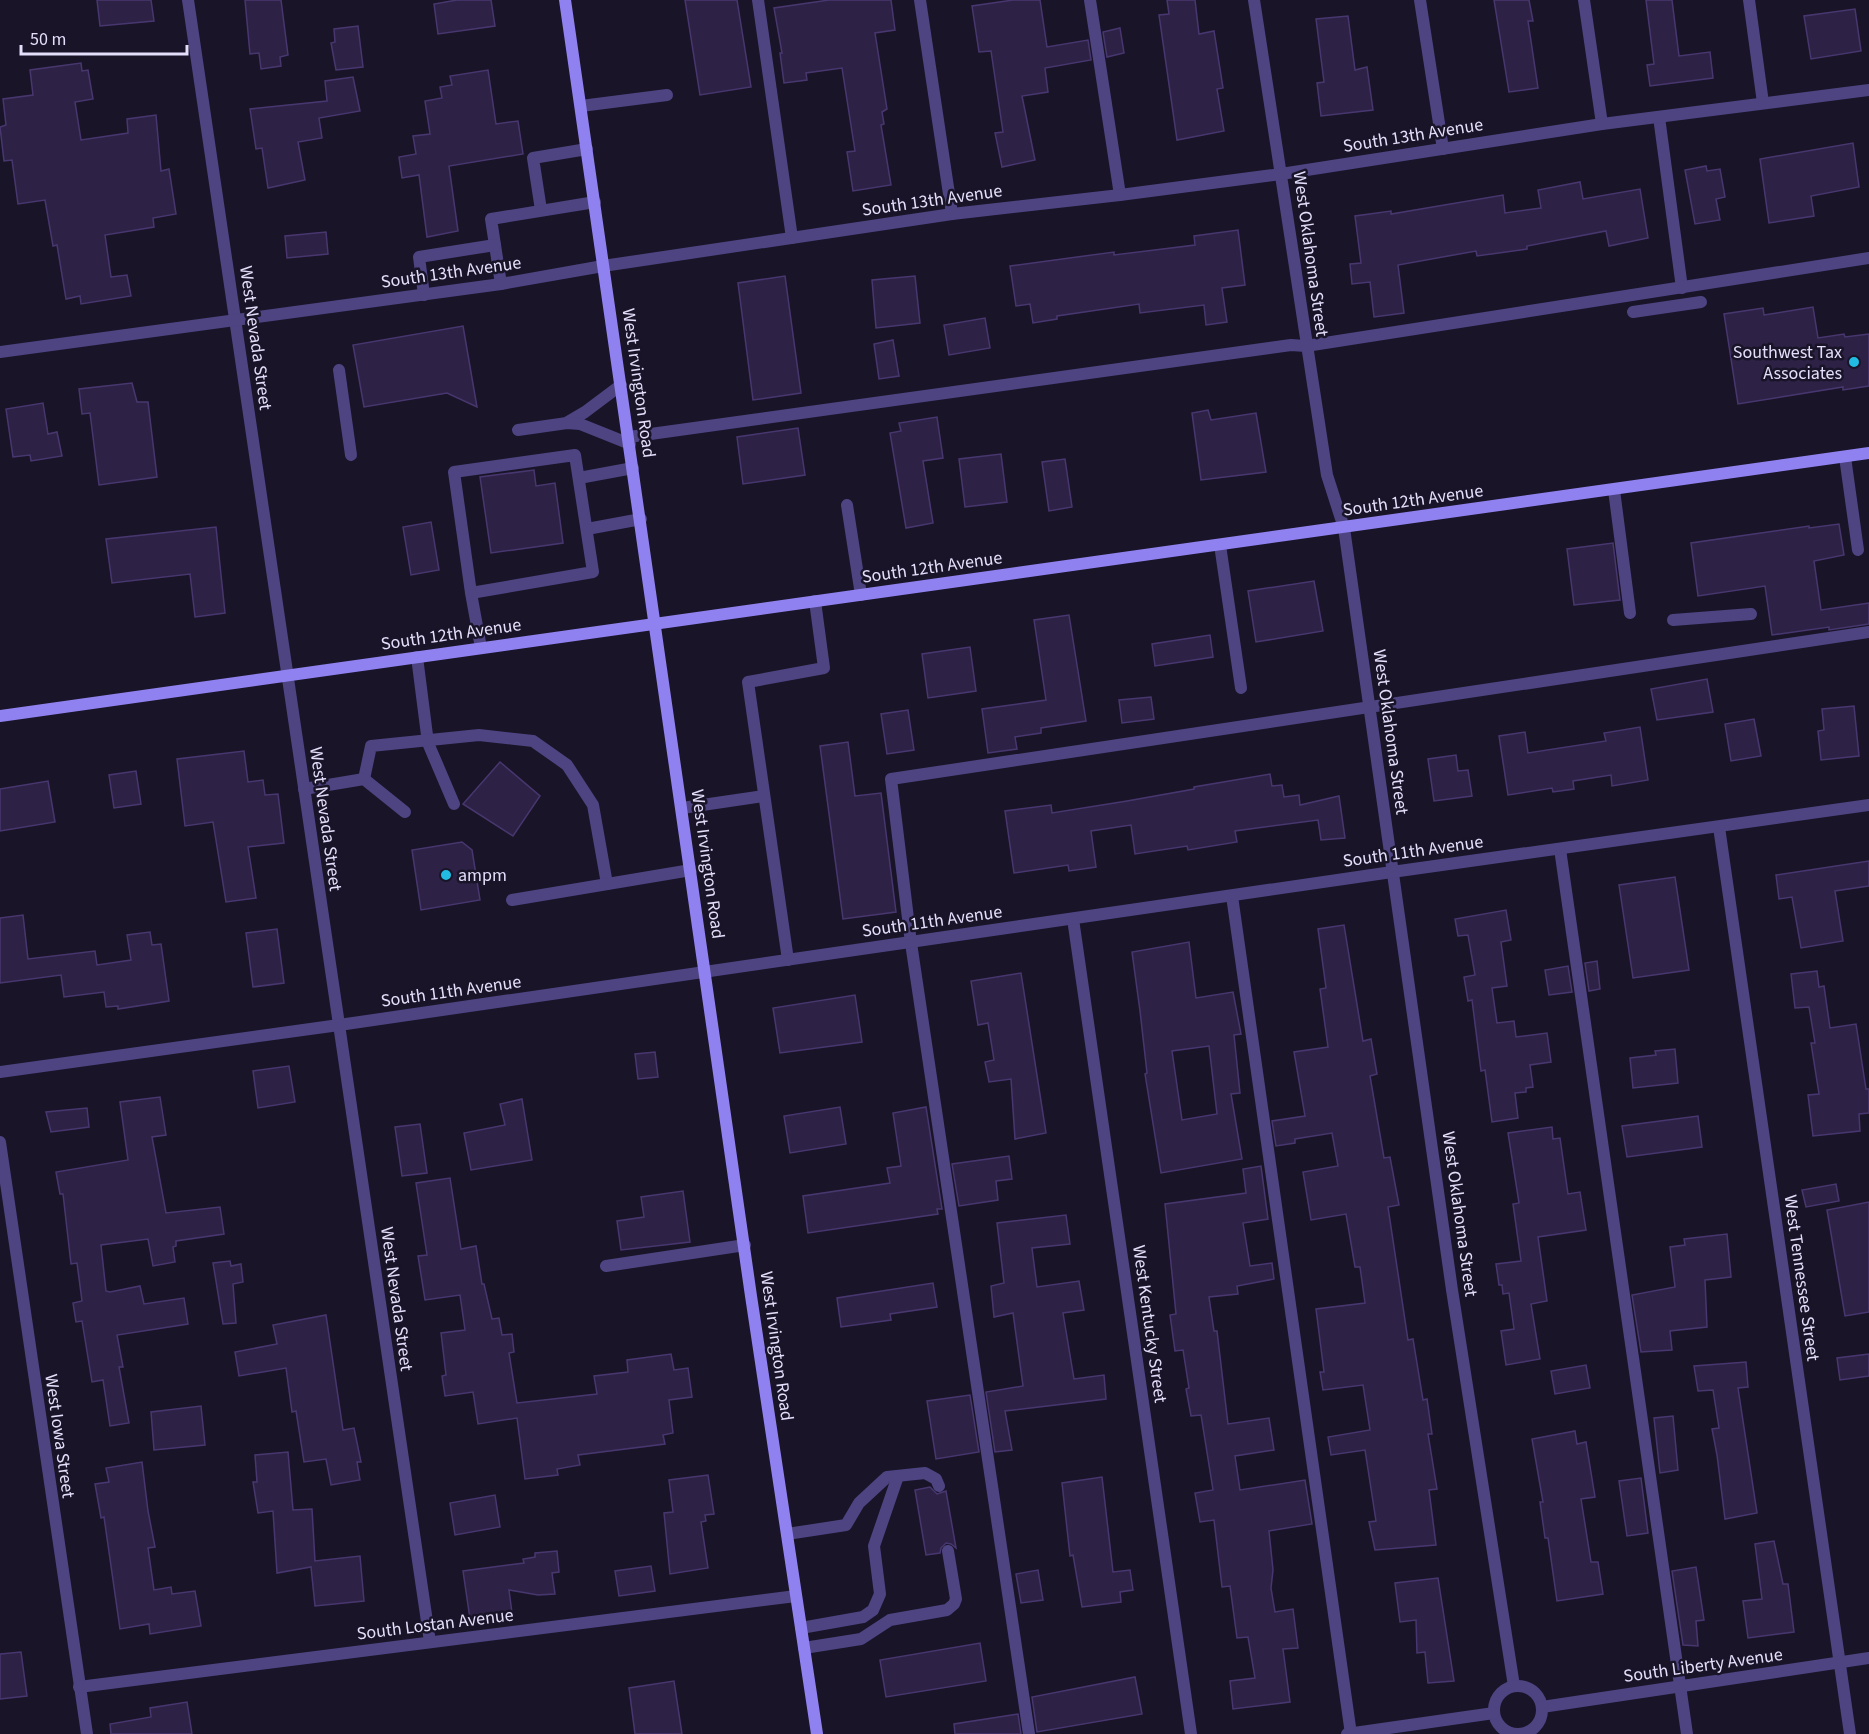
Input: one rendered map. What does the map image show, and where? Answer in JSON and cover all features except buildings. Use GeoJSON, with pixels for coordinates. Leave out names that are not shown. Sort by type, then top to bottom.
{"type":"FeatureCollection","features":[{"type":"Feature","properties":{"kind":"main road","name":"West Irvington Road"},"geometry":{"type":"LineString","coordinates":[[565,0],[817,1734]]}},
{"type":"Feature","properties":{"kind":"main road","name":"South 12th Avenue"},"geometry":{"type":"LineString","coordinates":[[0,716],[1869,453]]}},
{"type":"Feature","properties":{"kind":"street","name":"West Nevada Street"},"geometry":{"type":"LineString","coordinates":[[188,0],[430,1642]]}},
{"type":"Feature","properties":{"kind":"street"},"geometry":{"type":"LineString","coordinates":[[758,0],[792,238]]}},
{"type":"Feature","properties":{"kind":"street"},"geometry":{"type":"LineString","coordinates":[[920,0],[952,214]]}},
{"type":"Feature","properties":{"kind":"street"},"geometry":{"type":"LineString","coordinates":[[1090,0],[1120,195]]}},
{"type":"Feature","properties":{"kind":"street","name":"West Oklahoma Street"},"geometry":{"type":"LineString","coordinates":[[1254,0],[1327,475],[1344,528],[1452,1290],[1514,1686]]}},
{"type":"Feature","properties":{"kind":"street"},"geometry":{"type":"LineString","coordinates":[[1420,0],[1443,149]]}},
{"type":"Feature","properties":{"kind":"street"},"geometry":{"type":"LineString","coordinates":[[1584,0],[1602,124]]}},
{"type":"Feature","properties":{"kind":"street"},"geometry":{"type":"LineString","coordinates":[[1749,0],[1763,103]]}},
{"type":"Feature","properties":{"kind":"street","name":"South 13th Avenue"},"geometry":{"type":"LineString","coordinates":[[0,352],[501,284],[603,266],[952,214],[1281,174],[1602,124],[1869,90]]}},
{"type":"Feature","properties":{"kind":"street"},"geometry":{"type":"LineString","coordinates":[[580,106],[667,95]]}},
{"type":"Feature","properties":{"kind":"street"},"geometry":{"type":"LineString","coordinates":[[1659,117],[1682,288]]}},
{"type":"Feature","properties":{"kind":"street"},"geometry":{"type":"LineString","coordinates":[[541,210],[533,158],[587,149]]}},
{"type":"Feature","properties":{"kind":"street"},"geometry":{"type":"LineString","coordinates":[[501,284],[491,219],[595,202]]}},
{"type":"Feature","properties":{"kind":"street"},"geometry":{"type":"LineString","coordinates":[[424,295],[419,257],[495,245]]}},
{"type":"Feature","properties":{"kind":"street"},"geometry":{"type":"LineString","coordinates":[[518,430],[567,423],[580,424],[629,441],[1291,345],[1306,346],[1869,258]]}},
{"type":"Feature","properties":{"kind":"street"},"geometry":{"type":"LineString","coordinates":[[1634,312],[1701,302]]}},
{"type":"Feature","properties":{"kind":"street"},"geometry":{"type":"LineString","coordinates":[[339,370],[351,455]]}},
{"type":"Feature","properties":{"kind":"street"},"geometry":{"type":"LineString","coordinates":[[567,423],[621,384]]}},
{"type":"Feature","properties":{"kind":"street"},"geometry":{"type":"LineString","coordinates":[[471,593],[593,572],[574,455],[454,472],[471,593],[481,648]]}},
{"type":"Feature","properties":{"kind":"street"},"geometry":{"type":"LineString","coordinates":[[1845,457],[1858,550]]}},
{"type":"Feature","properties":{"kind":"street"},"geometry":{"type":"LineString","coordinates":[[579,478],[633,468]]}},
{"type":"Feature","properties":{"kind":"street"},"geometry":{"type":"LineString","coordinates":[[1614,490],[1630,614]]}},
{"type":"Feature","properties":{"kind":"street"},"geometry":{"type":"LineString","coordinates":[[847,505],[861,595]]}},
{"type":"Feature","properties":{"kind":"street"},"geometry":{"type":"LineString","coordinates":[[587,529],[640,519]]}},
{"type":"Feature","properties":{"kind":"street"},"geometry":{"type":"LineString","coordinates":[[1220,545],[1241,688]]}},
{"type":"Feature","properties":{"kind":"street"},"geometry":{"type":"LineString","coordinates":[[788,960],[748,682],[824,668],[814,601]]}},
{"type":"Feature","properties":{"kind":"street"},"geometry":{"type":"LineString","coordinates":[[1673,620],[1751,614]]}},
{"type":"Feature","properties":{"kind":"street"},"geometry":{"type":"LineString","coordinates":[[1029,1734],[911,943],[891,779],[1869,632]]}},
{"type":"Feature","properties":{"kind":"street"},"geometry":{"type":"LineString","coordinates":[[417,657],[428,740],[454,804]]}},
{"type":"Feature","properties":{"kind":"street"},"geometry":{"type":"LineString","coordinates":[[364,779],[371,746],[479,735],[534,741],[567,765],[593,805],[607,884]]}},
{"type":"Feature","properties":{"kind":"street"},"geometry":{"type":"LineString","coordinates":[[304,789],[364,779],[405,812]]}},
{"type":"Feature","properties":{"kind":"street"},"geometry":{"type":"LineString","coordinates":[[682,808],[764,796]]}},
{"type":"Feature","properties":{"kind":"street","name":"South 11th Avenue"},"geometry":{"type":"LineString","coordinates":[[0,1072],[1869,805]]}},
{"type":"Feature","properties":{"kind":"street","name":"West Tennessee Street"},"geometry":{"type":"LineString","coordinates":[[1719,827],[1850,1734]]}},
{"type":"Feature","properties":{"kind":"street"},"geometry":{"type":"LineString","coordinates":[[1560,849],[1687,1734]]}},
{"type":"Feature","properties":{"kind":"street"},"geometry":{"type":"LineString","coordinates":[[512,900],[691,870]]}},
{"type":"Feature","properties":{"kind":"street"},"geometry":{"type":"LineString","coordinates":[[1232,896],[1350,1734],[1494,1713]]}},
{"type":"Feature","properties":{"kind":"street","name":"West Kentucky Street"},"geometry":{"type":"LineString","coordinates":[[1073,919],[1191,1734]]}},
{"type":"Feature","properties":{"kind":"street","name":"West Iowa Street"},"geometry":{"type":"LineString","coordinates":[[0,1142],[87,1734]]}},
{"type":"Feature","properties":{"kind":"street"},"geometry":{"type":"LineString","coordinates":[[606,1266],[745,1245]]}},
{"type":"Feature","properties":{"kind":"street"},"geometry":{"type":"LineString","coordinates":[[787,1534],[846,1525],[859,1503],[887,1477],[925,1473],[936,1479],[939,1486]]}},
{"type":"Feature","properties":{"kind":"street"},"geometry":{"type":"LineString","coordinates":[[801,1628],[863,1617],[873,1610],[880,1594],[874,1546],[898,1476]]}},
{"type":"Feature","properties":{"kind":"street"},"geometry":{"type":"LineString","coordinates":[[804,1648],[861,1640],[890,1620],[947,1610],[956,1599],[948,1551]]}},
{"type":"Feature","properties":{"kind":"street","name":"South Lostan Avenue"},"geometry":{"type":"LineString","coordinates":[[79,1688],[796,1596]]}},
{"type":"Feature","properties":{"kind":"street","name":"South Liberty Avenue"},"geometry":{"type":"LineString","coordinates":[[1542,1707],[1869,1658]]}},
{"type":"Feature","properties":{"kind":"street"},"geometry":{"type":"LineString","coordinates":[[1514,1686],[1526,1687],[1532,1691],[1542,1707],[1540,1718],[1534,1727],[1519,1734],[1503,1728],[1494,1713],[1497,1698],[1507,1688],[1514,1686]]}},
{"type":"Feature","properties":{"kind":"place","name":"Southwest Tax Associates"},"geometry":{"type":"Point","coordinates":[1854,362]}},
{"type":"Feature","properties":{"kind":"place","name":"ampm"},"geometry":{"type":"Point","coordinates":[446,875]}}]}
